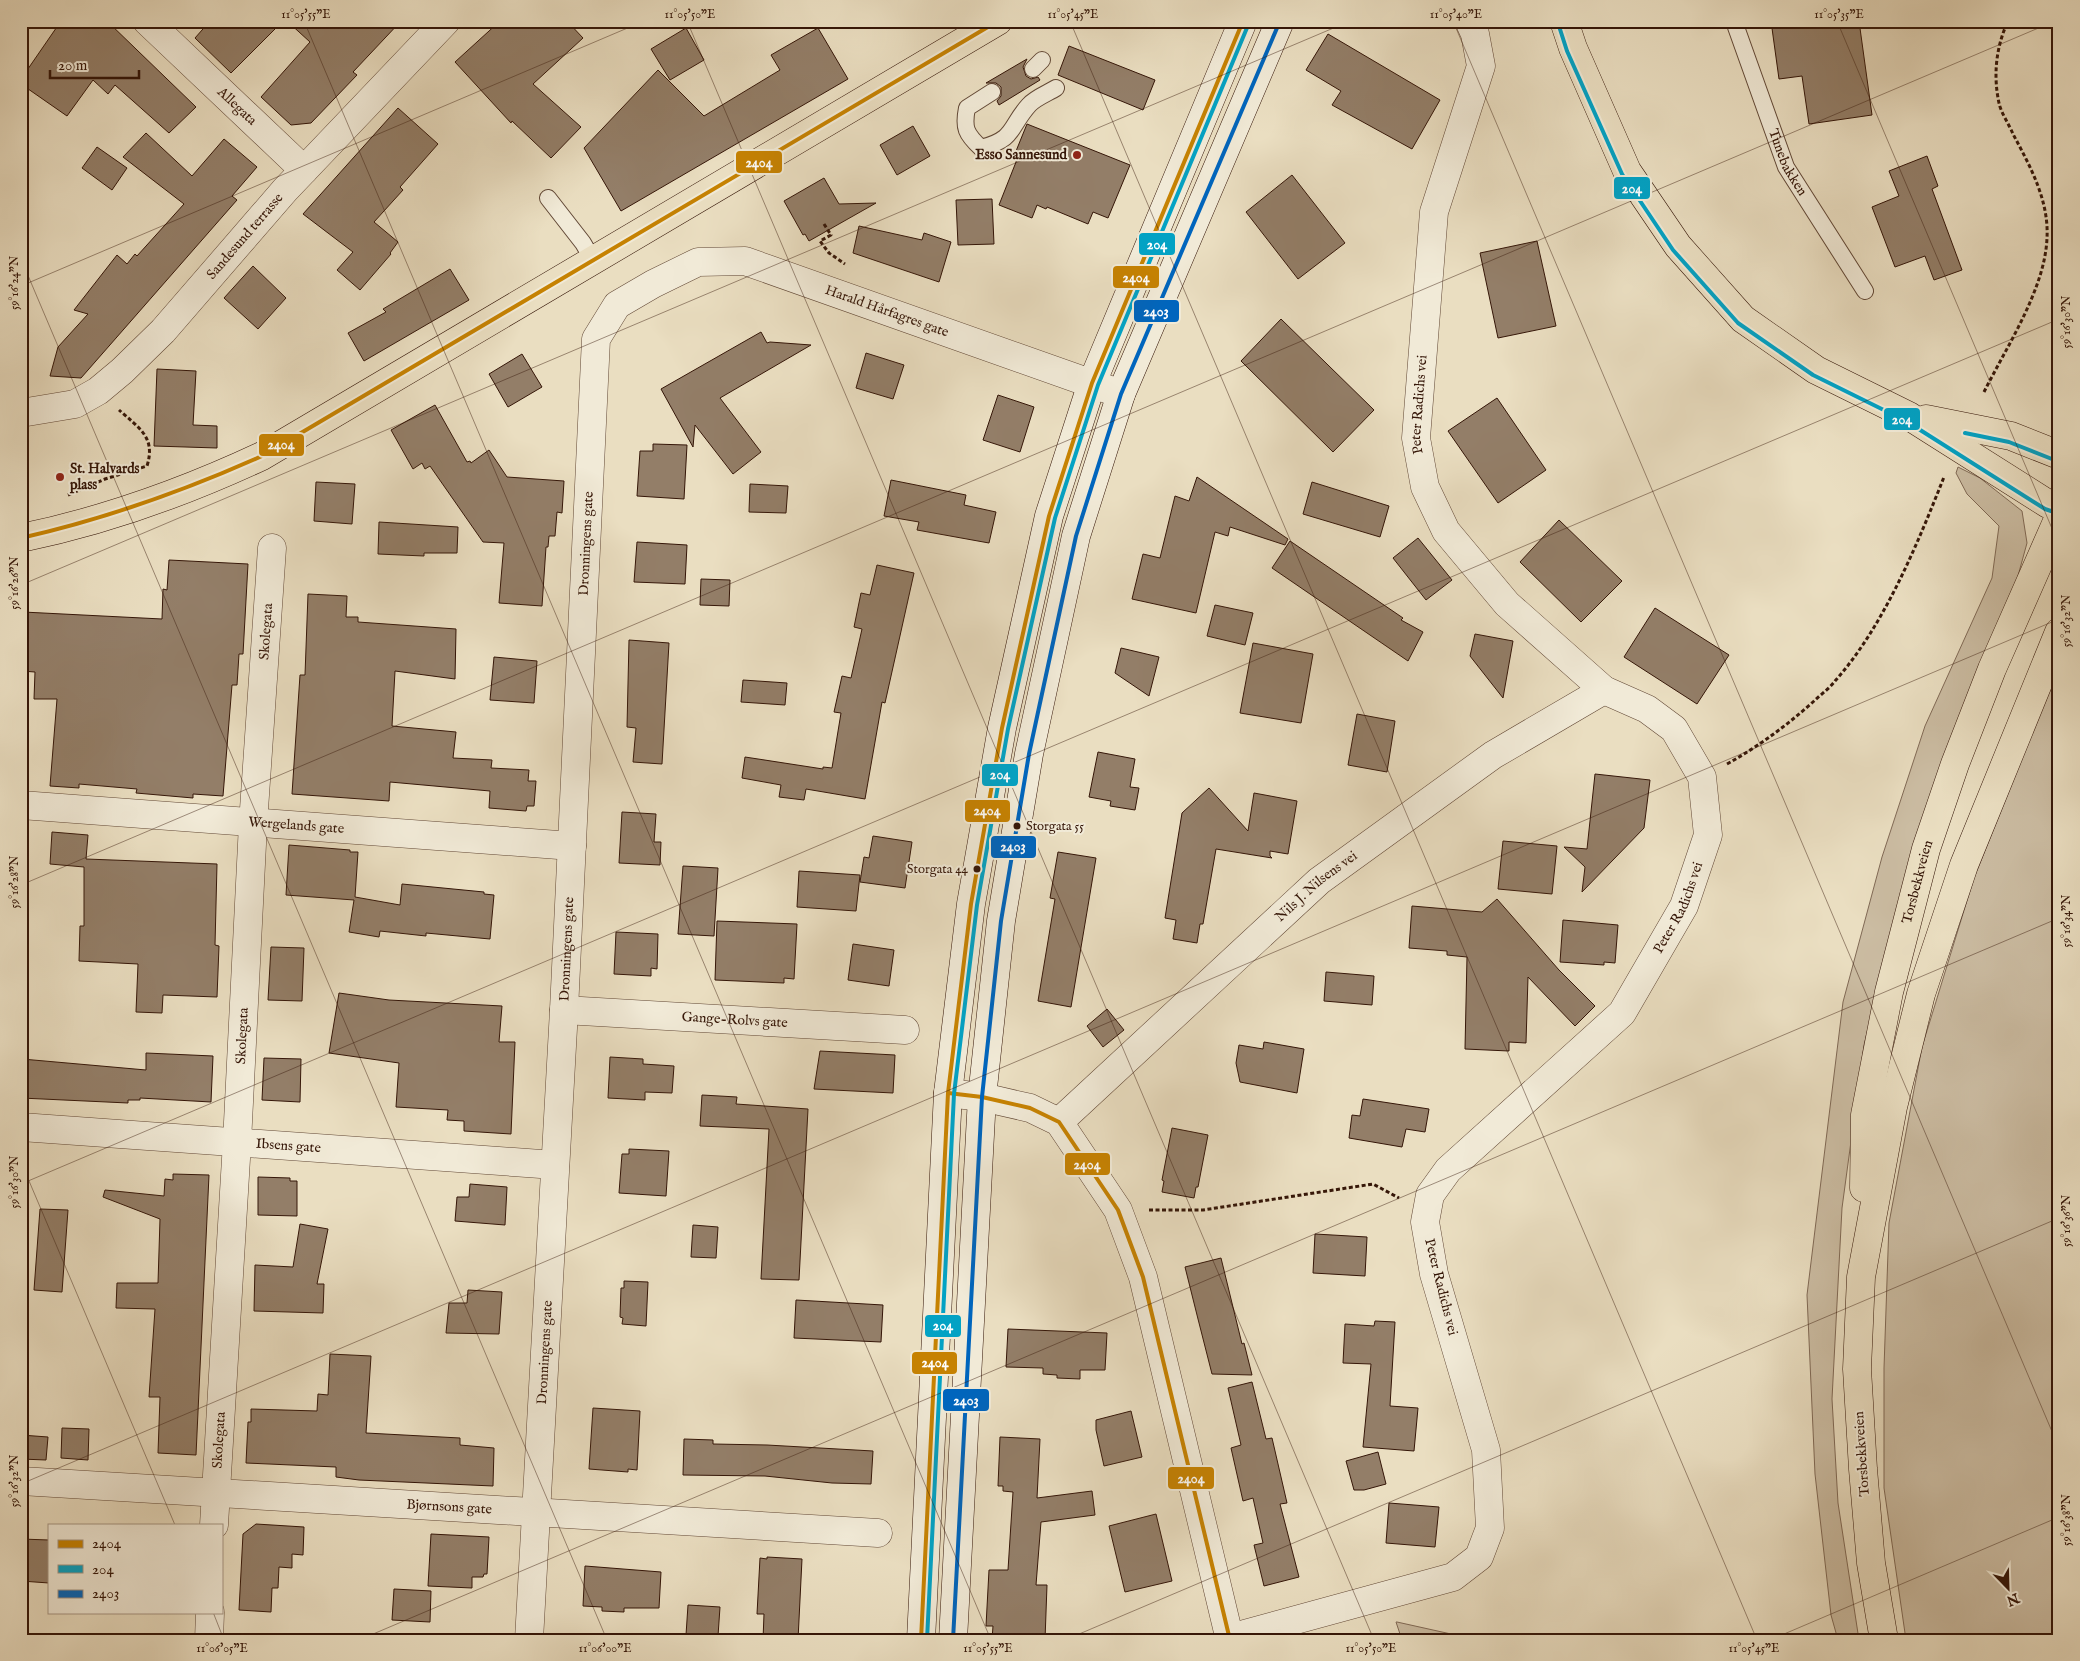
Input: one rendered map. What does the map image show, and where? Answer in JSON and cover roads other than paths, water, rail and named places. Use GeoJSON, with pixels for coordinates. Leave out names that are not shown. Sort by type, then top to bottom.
{"type":"FeatureCollection","features":[{"type":"Feature","properties":{"kind":"main road"},"geometry":{"type":"LineString","coordinates":[[21,538],[169,496],[215,478],[262,456],[998,21]]}},
{"type":"Feature","properties":{"kind":"main road"},"geometry":{"type":"LineString","coordinates":[[1564,21],[1573,48],[1627,171],[1678,246],[1743,319],[1816,370],[1910,416],[2048,504],[2059,507]]}},
{"type":"Feature","properties":{"kind":"main road"},"geometry":{"type":"LineString","coordinates":[[1910,416],[2011,436],[2059,455]]}},
{"type":"Feature","properties":{"kind":"main road","name":"Torsbekkveien"},"geometry":{"type":"LineString","coordinates":[[1863,1267],[1865,1115],[1889,992],[1926,849],[1955,764],[1992,669],[2059,517]]}},
{"type":"Feature","properties":{"kind":"main road","name":"Torsbekkveien"},"geometry":{"type":"LineString","coordinates":[[1884,1640],[1871,1563],[1857,1369],[1861,1277],[1893,1107],[1921,994],[1964,865],[2059,632]]}},
{"type":"Feature","properties":{"kind":"street","name":"Allegata"},"geometry":{"type":"LineString","coordinates":[[147,21],[304,170]]}},
{"type":"Feature","properties":{"kind":"street","name":"Sandesund terrasse"},"geometry":{"type":"LineString","coordinates":[[21,413],[75,404],[98,392],[122,371],[163,331],[304,170],[446,21]]}},
{"type":"Feature","properties":{"kind":"street"},"geometry":{"type":"LineString","coordinates":[[921,1640],[948,1093],[971,904],[1002,728],[1049,516],[1092,382],[1244,21]]}},
{"type":"Feature","properties":{"kind":"street"},"geometry":{"type":"LineString","coordinates":[[953,1640],[982,1097],[1001,921],[1030,754],[1076,536],[1121,394],[1280,21]]}},
{"type":"Feature","properties":{"kind":"street","name":"Peter Radichs vei"},"geometry":{"type":"LineString","coordinates":[[1230,1639],[1453,1577],[1479,1557],[1490,1528],[1486,1450],[1434,1274],[1425,1222],[1430,1195],[1448,1170],[1622,1013],[1684,906],[1708,835],[1702,778],[1674,729],[1647,709],[1604,690],[1507,604],[1446,532],[1425,487],[1416,438],[1434,212],[1481,66],[1475,34],[1469,21]]}},
{"type":"Feature","properties":{"kind":"street","name":"Harald Hårfagres gate"},"geometry":{"type":"LineString","coordinates":[[653,284],[698,262],[745,261],[1092,382],[1121,394]]}},
{"type":"Feature","properties":{"kind":"street","name":"Dronningens gate"},"geometry":{"type":"LineString","coordinates":[[530,1640],[564,1010],[596,339],[617,305],[653,284]]}},
{"type":"Feature","properties":{"kind":"street","name":"Skolegata"},"geometry":{"type":"LineString","coordinates":[[214,1524],[237,1142],[253,824],[272,548]]}},
{"type":"Feature","properties":{"kind":"street","name":"Nils J. Nilsens vei"},"geometry":{"type":"LineString","coordinates":[[1060,1122],[1319,881],[1493,755],[1604,690]]}},
{"type":"Feature","properties":{"kind":"street","name":"Wergelands gate"},"geometry":{"type":"LineString","coordinates":[[21,805],[253,824],[572,846]]}},
{"type":"Feature","properties":{"kind":"street","name":"Gange-Rolvs gate"},"geometry":{"type":"LineString","coordinates":[[564,1010],[905,1030]]}},
{"type":"Feature","properties":{"kind":"street"},"geometry":{"type":"LineString","coordinates":[[948,1093],[982,1097],[1030,1108],[1060,1122],[1118,1210],[1143,1277],[1230,1639]]}},
{"type":"Feature","properties":{"kind":"street","name":"Ibsens gate"},"geometry":{"type":"LineString","coordinates":[[21,1127],[555,1164]]}},
{"type":"Feature","properties":{"kind":"street","name":"Bjørnsons gate"},"geometry":{"type":"LineString","coordinates":[[21,1481],[878,1533]]}},
{"type":"Feature","properties":{"kind":"street"},"geometry":{"type":"LineString","coordinates":[[209,1640],[210,1614]]}},
{"type":"Feature","properties":{"kind":"lane","name":"Tunebakken"},"geometry":{"type":"LineString","coordinates":[[1736,21],[1736,26],[1786,167],[1865,290]]}},
{"type":"Feature","properties":{"kind":"lane"},"geometry":{"type":"LineString","coordinates":[[992,92],[967,108],[964,124],[972,140],[981,148],[997,144],[1009,135],[1030,103],[1056,88]]}},
{"type":"Feature","properties":{"kind":"lane"},"geometry":{"type":"LineString","coordinates":[[548,198],[583,243],[593,260]]}},
{"type":"Feature","properties":{"kind":"place","name":"Esso Sannesund"},"geometry":{"type":"Point","coordinates":[1077,155]}},
{"type":"Feature","properties":{"kind":"place","name":"St. Halvards plass"},"geometry":{"type":"Point","coordinates":[60,477]}},
{"type":"Feature","properties":{"kind":"place","name":"Storgata 55"},"geometry":{"type":"Point","coordinates":[1017,826]}},
{"type":"Feature","properties":{"kind":"place","name":"Storgata 44"},"geometry":{"type":"Point","coordinates":[977,869]}}]}
